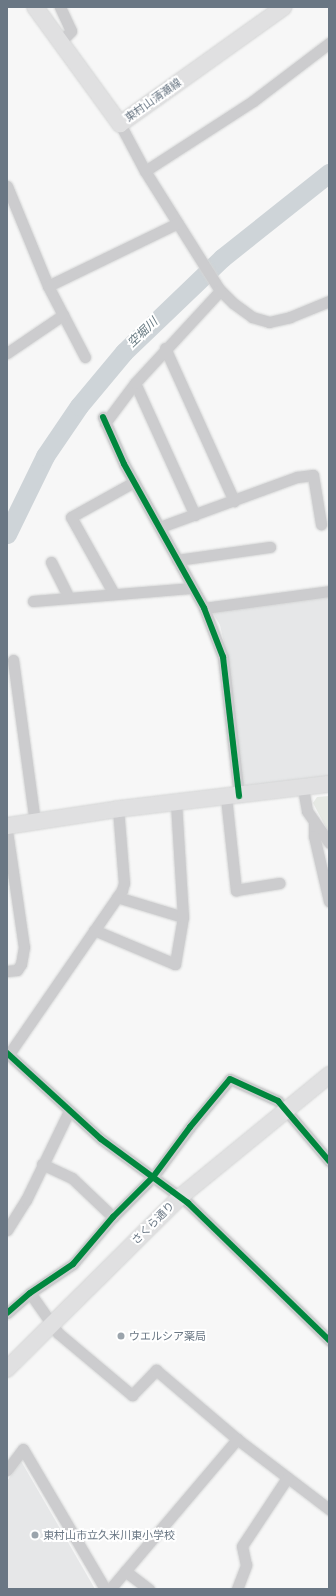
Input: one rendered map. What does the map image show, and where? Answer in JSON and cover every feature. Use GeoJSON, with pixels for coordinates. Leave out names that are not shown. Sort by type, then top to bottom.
{"type":"FeatureCollection","features":[{"type":"Feature","properties":{"kind":"street","name":"東村山清瀬線"},"geometry":{"type":"LineString","coordinates":[[35,7],[120,124],[284,7]]}},
{"type":"Feature","properties":{"kind":"street"},"geometry":{"type":"LineString","coordinates":[[60,7],[71,31],[60,42]]}},
{"type":"Feature","properties":{"kind":"street"},"geometry":{"type":"LineString","coordinates":[[145,171],[254,101],[329,43]]}},
{"type":"Feature","properties":{"kind":"street"},"geometry":{"type":"LineString","coordinates":[[120,124],[145,171],[219,290],[252,317],[269,322],[290,317],[329,301]]}},
{"type":"Feature","properties":{"kind":"street"},"geometry":{"type":"LineString","coordinates":[[7,188],[48,286],[85,357]]}},
{"type":"Feature","properties":{"kind":"street"},"geometry":{"type":"LineString","coordinates":[[48,286],[178,223]]}},
{"type":"Feature","properties":{"kind":"street"},"geometry":{"type":"LineString","coordinates":[[219,290],[165,348],[104,420],[113,443],[204,608],[223,657],[232,796],[236,890],[279,883]]}},
{"type":"Feature","properties":{"kind":"street"},"geometry":{"type":"LineString","coordinates":[[7,353],[63,315]]}},
{"type":"Feature","properties":{"kind":"street"},"geometry":{"type":"LineString","coordinates":[[165,348],[234,501]]}},
{"type":"Feature","properties":{"kind":"street"},"geometry":{"type":"LineString","coordinates":[[135,383],[195,515]]}},
{"type":"Feature","properties":{"kind":"street"},"geometry":{"type":"LineString","coordinates":[[160,527],[297,478],[313,475],[321,524]]}},
{"type":"Feature","properties":{"kind":"street"},"geometry":{"type":"LineString","coordinates":[[114,594],[71,517],[134,482]]}},
{"type":"Feature","properties":{"kind":"street"},"geometry":{"type":"LineString","coordinates":[[177,560],[270,546]]}},
{"type":"Feature","properties":{"kind":"street"},"geometry":{"type":"LineString","coordinates":[[51,562],[69,598]]}},
{"type":"Feature","properties":{"kind":"street"},"geometry":{"type":"LineString","coordinates":[[33,601],[192,588]]}},
{"type":"Feature","properties":{"kind":"street"},"geometry":{"type":"LineString","coordinates":[[204,608],[329,591]]}},
{"type":"Feature","properties":{"kind":"street"},"geometry":{"type":"LineString","coordinates":[[13,660],[35,822]]}},
{"type":"Feature","properties":{"kind":"street"},"geometry":{"type":"LineString","coordinates":[[7,826],[118,810],[329,784]]}},
{"type":"Feature","properties":{"kind":"street"},"geometry":{"type":"LineString","coordinates":[[303,788],[307,811],[314,824],[329,843]]}},
{"type":"Feature","properties":{"kind":"street"},"geometry":{"type":"LineString","coordinates":[[94,930],[175,964],[183,917],[176,803]]}},
{"type":"Feature","properties":{"kind":"street"},"geometry":{"type":"LineString","coordinates":[[118,810],[124,883],[117,897],[8,1054],[101,1139],[180,1197],[329,1340]]}},
{"type":"Feature","properties":{"kind":"street"},"geometry":{"type":"LineString","coordinates":[[314,824],[314,836],[329,901]]}},
{"type":"Feature","properties":{"kind":"street"},"geometry":{"type":"LineString","coordinates":[[7,831],[24,947],[22,964],[17,970],[7,972]]}},
{"type":"Feature","properties":{"kind":"street"},"geometry":{"type":"LineString","coordinates":[[117,897],[183,917]]}},
{"type":"Feature","properties":{"kind":"street","name":"さくら通り"},"geometry":{"type":"LineString","coordinates":[[7,1369],[180,1197],[285,1108],[329,1075]]}},
{"type":"Feature","properties":{"kind":"street"},"geometry":{"type":"LineString","coordinates":[[7,1313],[30,1293],[73,1264],[113,1217],[153,1177],[190,1127],[230,1079],[278,1101],[329,1161]]}},
{"type":"Feature","properties":{"kind":"street"},"geometry":{"type":"LineString","coordinates":[[7,1230],[26,1200],[42,1164],[69,1111]]}},
{"type":"Feature","properties":{"kind":"street"},"geometry":{"type":"LineString","coordinates":[[42,1164],[72,1178],[113,1217]]}},
{"type":"Feature","properties":{"kind":"street"},"geometry":{"type":"LineString","coordinates":[[30,1293],[51,1325],[132,1395],[156,1370],[237,1439],[329,1509]]}},
{"type":"Feature","properties":{"kind":"street"},"geometry":{"type":"LineString","coordinates":[[110,1589],[237,1439]]}},
{"type":"Feature","properties":{"kind":"street"},"geometry":{"type":"LineString","coordinates":[[7,1470],[23,1449],[104,1589]]}},
{"type":"Feature","properties":{"kind":"street"},"geometry":{"type":"LineString","coordinates":[[237,1589],[246,1565],[242,1546],[287,1478]]}},
{"type":"Feature","properties":{"kind":"street"},"geometry":{"type":"LineString","coordinates":[[125,1571],[149,1589]]}},
{"type":"Feature","properties":{"kind":"shaded area"},"geometry":{"type":"Polygon","coordinates":[[[329,595],[329,778],[242,788],[227,656],[220,625],[211,610],[329,595]]]}},
{"type":"Feature","properties":{"kind":"shaded area"},"geometry":{"type":"Polygon","coordinates":[[[329,796],[329,833],[313,803],[317,797],[329,796]]]}},
{"type":"Feature","properties":{"kind":"shaded area","name":"東村山市立久米川東小学校"},"geometry":{"type":"Polygon","coordinates":[[[21,1461],[95,1589],[7,1589],[7,1481],[21,1461]]]}},
{"type":"Feature","properties":{"kind":"waterway","name":"空堀川"},"geometry":{"type":"LineString","coordinates":[[7,534],[45,456],[79,406],[124,352],[222,258],[329,173]]}},
{"type":"Feature","properties":{"kind":"cycle path"},"geometry":{"type":"LineString","coordinates":[[103,417],[124,464],[204,608],[223,657],[239,796]]}},
{"type":"Feature","properties":{"kind":"cycle path"},"geometry":{"type":"LineString","coordinates":[[7,1053],[101,1139],[188,1203],[329,1340]]}},
{"type":"Feature","properties":{"kind":"cycle path"},"geometry":{"type":"LineString","coordinates":[[7,1313],[30,1293],[73,1264],[113,1217],[153,1177],[190,1127],[230,1079],[278,1101],[329,1161]]}},
{"type":"Feature","properties":{"kind":"place","name":"ウエルシア薬局"},"geometry":{"type":"Point","coordinates":[121,1336]}},
{"type":"Feature","properties":{"kind":"place","name":"東村山市立久米川東小学校"},"geometry":{"type":"Point","coordinates":[35,1535]}}]}
